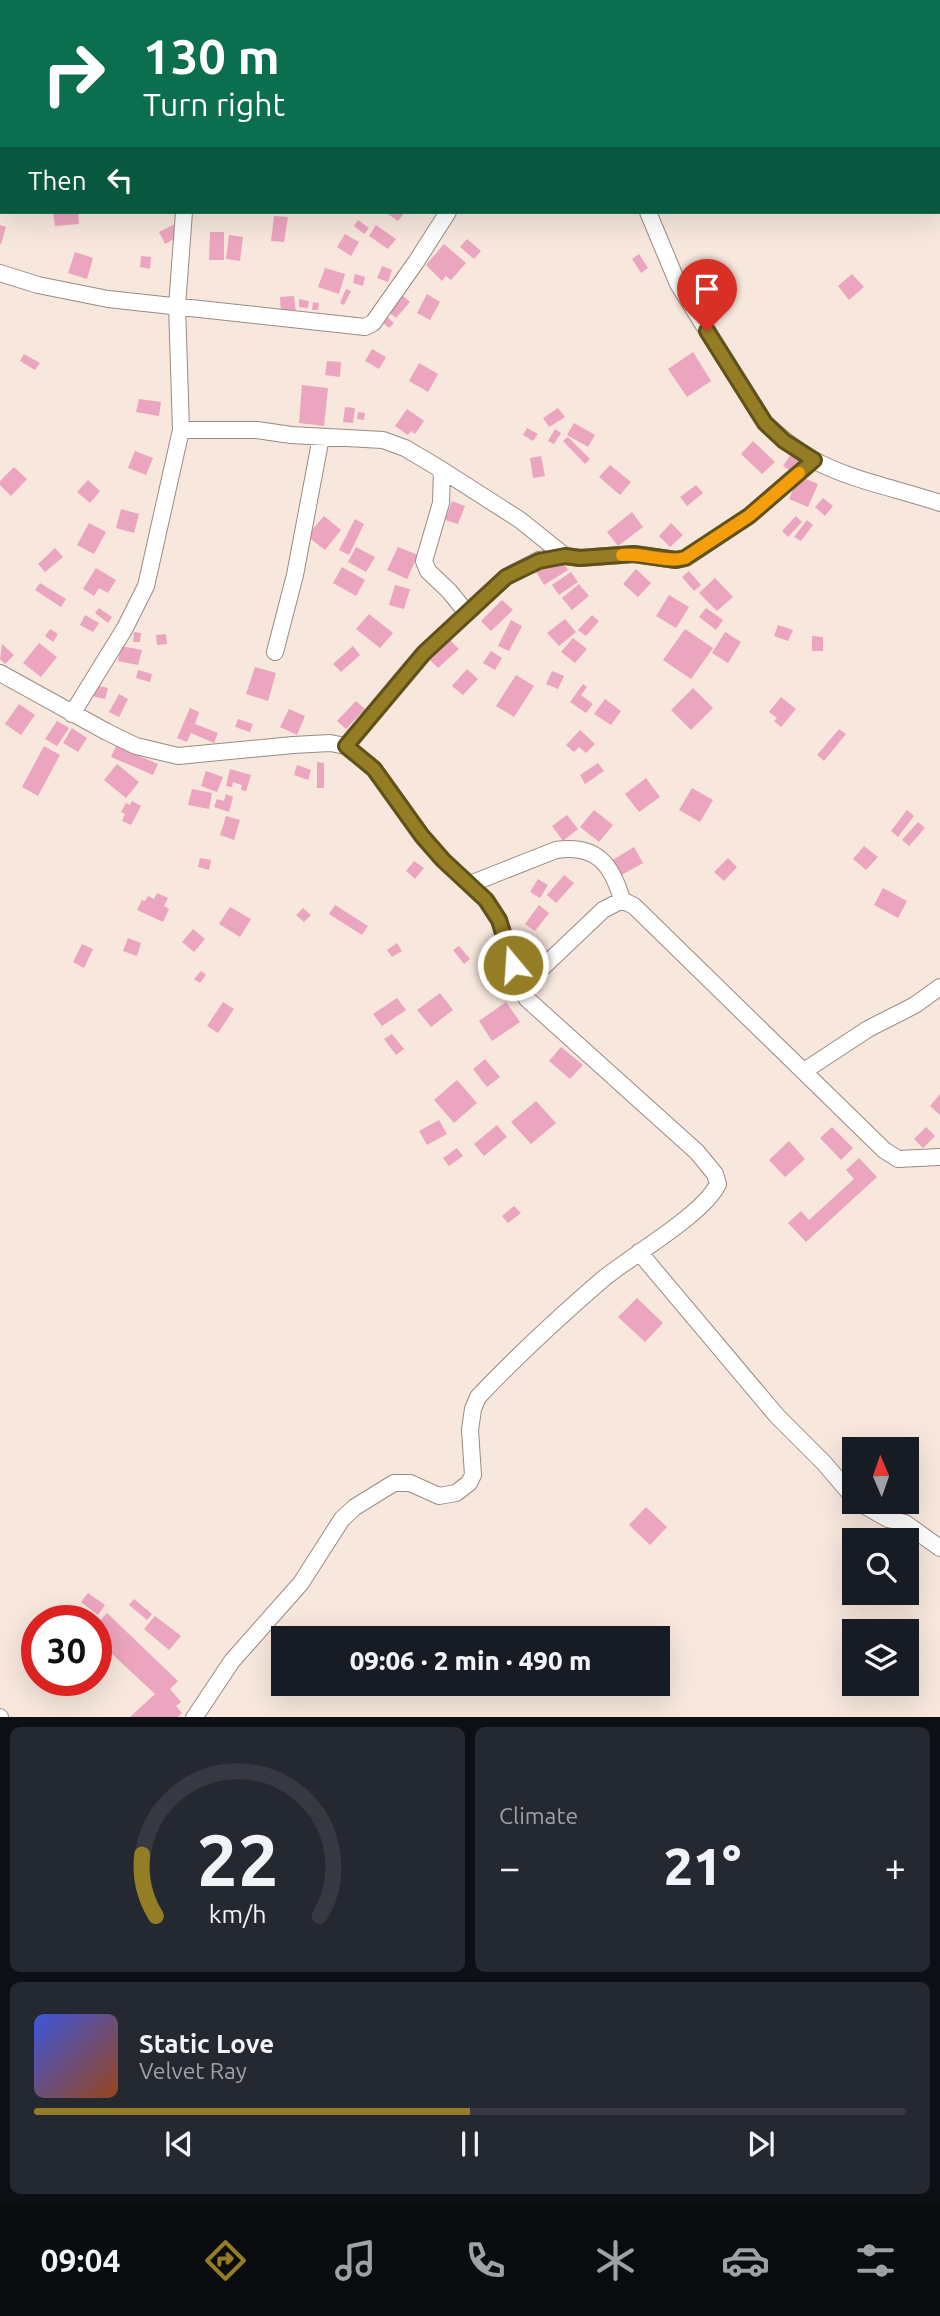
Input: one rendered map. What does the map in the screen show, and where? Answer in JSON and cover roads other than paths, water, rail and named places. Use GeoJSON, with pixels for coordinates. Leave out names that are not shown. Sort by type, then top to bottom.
{"type":"FeatureCollection","features":[{"type":"Feature","properties":{"kind":"street"},"geometry":{"type":"LineString","coordinates":[[72,714],[125,628],[146,586],[181,430],[177,306],[184,214]]}},
{"type":"Feature","properties":{"kind":"street"},"geometry":{"type":"LineString","coordinates":[[0,272],[38,285],[108,299],[365,327],[373,323],[447,214]]}},
{"type":"Feature","properties":{"kind":"street"},"geometry":{"type":"LineString","coordinates":[[649,214],[678,284],[765,423],[784,441],[814,460],[847,474],[940,503]]}},
{"type":"Feature","properties":{"kind":"street"},"geometry":{"type":"LineString","coordinates":[[181,430],[257,430],[321,438],[383,440],[442,470],[520,520],[565,556]]}},
{"type":"Feature","properties":{"kind":"street"},"geometry":{"type":"LineString","coordinates":[[275,652],[295,575],[321,438]]}},
{"type":"Feature","properties":{"kind":"street"},"geometry":{"type":"LineString","coordinates":[[346,746],[424,653],[506,577],[539,561],[565,556],[580,558],[634,554],[676,560],[685,558],[749,516],[814,460]]}},
{"type":"Feature","properties":{"kind":"street"},"geometry":{"type":"LineString","coordinates":[[442,470],[441,503],[424,561],[428,571],[467,613]]}},
{"type":"Feature","properties":{"kind":"street"},"geometry":{"type":"LineString","coordinates":[[0,673],[136,746],[178,756],[293,745],[330,743],[346,746],[374,769],[422,836],[443,860],[486,900],[499,920],[521,988],[536,1009],[599,1062],[697,1152],[715,1174],[718,1184],[713,1193],[690,1215],[604,1279],[478,1396],[470,1430],[473,1475],[469,1483],[456,1493],[439,1496],[410,1483],[394,1483],[355,1507],[342,1519],[301,1583],[232,1661],[194,1717]]}},
{"type":"Feature","properties":{"kind":"street"},"geometry":{"type":"LineString","coordinates":[[470,884],[556,850],[570,848],[602,858],[617,881],[622,900],[634,906],[884,1150],[898,1159],[940,1157]]}},
{"type":"Feature","properties":{"kind":"street"},"geometry":{"type":"LineString","coordinates":[[521,988],[603,910],[622,900]]}},
{"type":"Feature","properties":{"kind":"street"},"geometry":{"type":"LineString","coordinates":[[804,1070],[868,1030],[915,1005],[940,987]]}},
{"type":"Feature","properties":{"kind":"street"},"geometry":{"type":"LineString","coordinates":[[639,1252],[778,1416],[842,1483]]}},
{"type":"Feature","properties":{"kind":"street"},"geometry":{"type":"LineString","coordinates":[[880,1514],[905,1523],[940,1548]]}}]}
